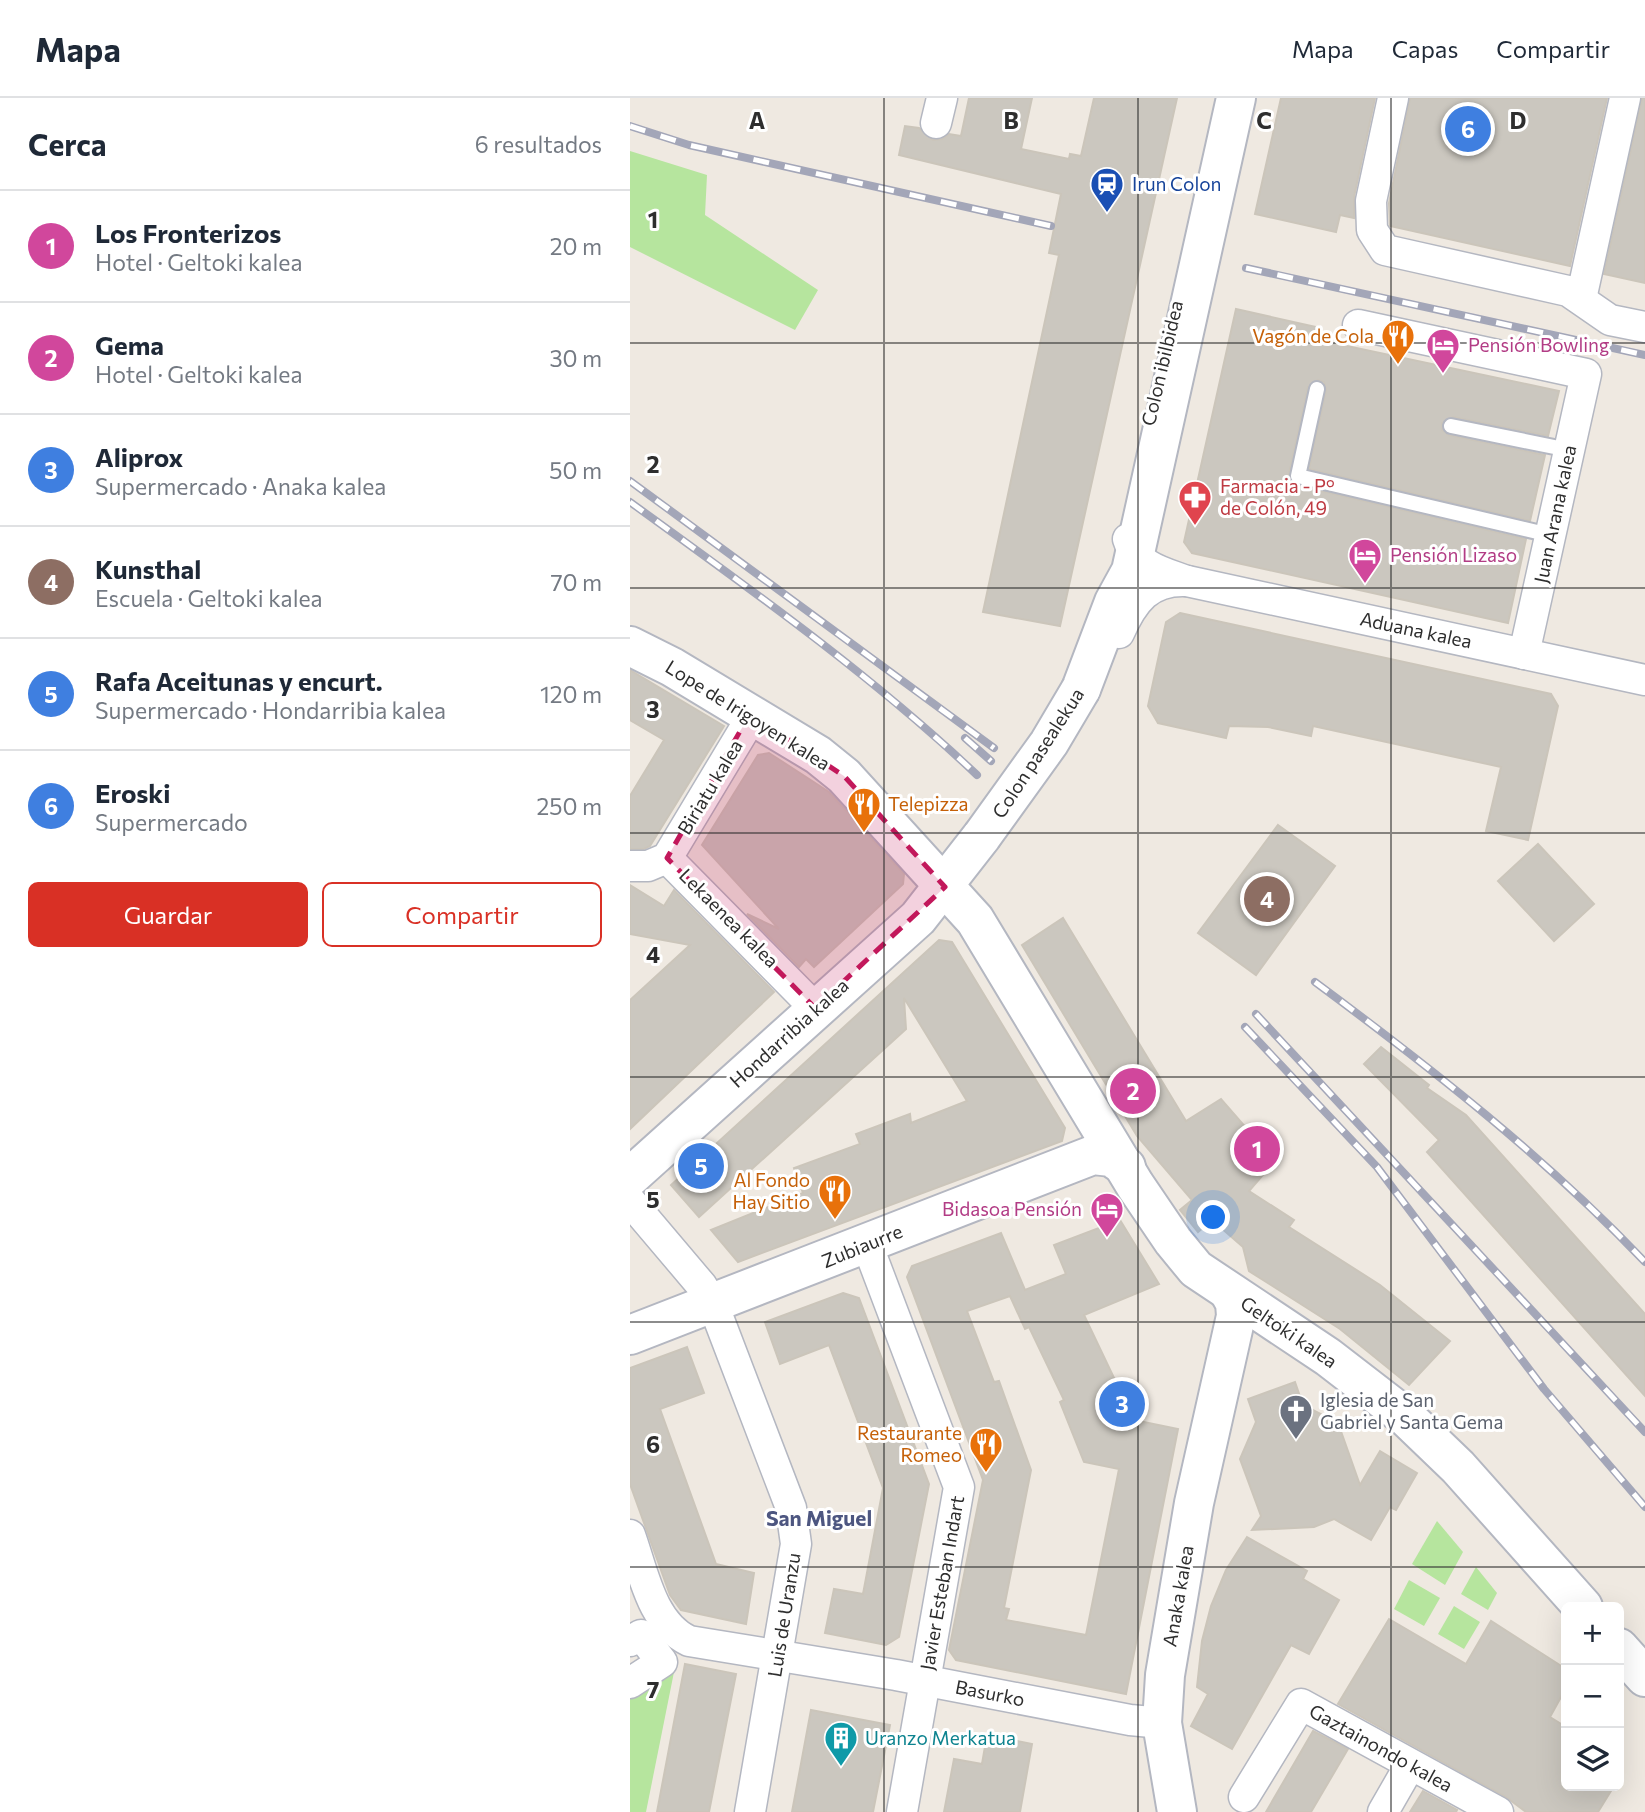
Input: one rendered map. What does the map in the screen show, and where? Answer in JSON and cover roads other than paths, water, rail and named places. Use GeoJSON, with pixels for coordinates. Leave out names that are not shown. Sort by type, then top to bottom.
{"type":"FeatureCollection","features":[{"type":"Feature","properties":{"kind":"main road","name":"Colon ibilbidea"},"geometry":{"type":"LineString","coordinates":[[1131,549],[1222,98]]}},
{"type":"Feature","properties":{"kind":"main road","name":"Colon ibilbidea"},"geometry":{"type":"LineString","coordinates":[[1103,628],[1131,549],[1236,98]]}},
{"type":"Feature","properties":{"kind":"main road","name":"Colon pasealekua"},"geometry":{"type":"LineString","coordinates":[[945,887],[1049,743],[1081,689],[1103,628]]}},
{"type":"Feature","properties":{"kind":"main road","name":"Lope de Irigoyen kalea"},"geometry":{"type":"LineString","coordinates":[[630,646],[672,667],[818,755],[844,776],[945,887]]}},
{"type":"Feature","properties":{"kind":"main road","name":"Geltoki kalea"},"geometry":{"type":"LineString","coordinates":[[975,920],[970,879],[982,836]]}},
{"type":"Feature","properties":{"kind":"main road","name":"Geltoki kalea"},"geometry":{"type":"LineString","coordinates":[[945,887],[975,920],[1107,1151],[1196,1269],[1233,1310],[1290,1332],[1328,1357],[1416,1426],[1458,1467],[1579,1602]]}},
{"type":"Feature","properties":{"kind":"main road","name":"Hondarribia kalea"},"geometry":{"type":"LineString","coordinates":[[630,1177],[918,918],[945,887]]}},
{"type":"Feature","properties":{"kind":"main road"},"geometry":{"type":"LineString","coordinates":[[918,918],[947,912],[975,920]]}},
{"type":"Feature","properties":{"kind":"main road","name":"Zubiaurre"},"geometry":{"type":"LineString","coordinates":[[630,1335],[1107,1151]]}},
{"type":"Feature","properties":{"kind":"main road","name":"Anaka kalea"},"geometry":{"type":"LineString","coordinates":[[1177,1812],[1162,1723],[1173,1620],[1233,1310]]}},
{"type":"Feature","properties":{"kind":"main road","name":"Anaka kalea"},"geometry":{"type":"LineString","coordinates":[[1219,1382],[1234,1352],[1249,1337],[1269,1330],[1290,1332]]}},
{"type":"Feature","properties":{"kind":"main road"},"geometry":{"type":"LineString","coordinates":[[1624,1654],[1645,1677]]}},
{"type":"Feature","properties":{"kind":"street"},"geometry":{"type":"LineString","coordinates":[[1394,98],[1371,201],[1372,230],[1385,250],[1568,291],[1611,320],[1645,327]]}},
{"type":"Feature","properties":{"kind":"street"},"geometry":{"type":"LineString","coordinates":[[1588,303],[1626,98]]}},
{"type":"Feature","properties":{"kind":"street","name":"Juan Arana kalea"},"geometry":{"type":"LineString","coordinates":[[1358,325],[1586,374],[1524,654]]}},
{"type":"Feature","properties":{"kind":"street","name":"Aduana kalea"},"geometry":{"type":"LineString","coordinates":[[1131,549],[1148,566],[1187,581],[1645,680]]}},
{"type":"Feature","properties":{"kind":"street","name":"Aduana kalea"},"geometry":{"type":"LineString","coordinates":[[1081,689],[1108,659],[1128,612],[1143,593],[1163,582],[1187,581]]}},
{"type":"Feature","properties":{"kind":"street","name":"Biriatu kalea"},"geometry":{"type":"LineString","coordinates":[[667,858],[751,715]]}},
{"type":"Feature","properties":{"kind":"street","name":"Lekaenea kalea"},"geometry":{"type":"LineString","coordinates":[[630,866],[648,866],[667,858],[815,1008]]}},
{"type":"Feature","properties":{"kind":"street","name":"Luis de Uranzu"},"geometry":{"type":"LineString","coordinates":[[630,1201],[702,1286],[713,1304],[791,1508],[796,1544],[750,1812]]}},
{"type":"Feature","properties":{"kind":"street","name":"Javier Esteban Indart"},"geometry":{"type":"LineString","coordinates":[[867,1244],[959,1487],[902,1812]]}},
{"type":"Feature","properties":{"kind":"street","name":"Basurko"},"geometry":{"type":"LineString","coordinates":[[630,1535],[656,1606],[674,1634],[689,1641],[924,1680],[1130,1720],[1162,1723]]}},
{"type":"Feature","properties":{"kind":"street"},"geometry":{"type":"LineString","coordinates":[[630,1641],[640,1634],[662,1661],[630,1683]]}},
{"type":"Feature","properties":{"kind":"street","name":"Gaztainondo kalea"},"geometry":{"type":"LineString","coordinates":[[1244,1797],[1301,1704],[1498,1812]]}},
{"type":"Feature","properties":{"kind":"street"},"geometry":{"type":"LineString","coordinates":[[1383,1812],[1410,1765]]}},
{"type":"Feature","properties":{"kind":"lane"},"geometry":{"type":"LineString","coordinates":[[1317,389],[1298,476],[1550,535]]}},
{"type":"Feature","properties":{"kind":"lane"},"geometry":{"type":"LineString","coordinates":[[1451,426],[1569,450]]}},
{"type":"Feature","properties":{"kind":"railway"},"geometry":{"type":"LineString","coordinates":[[630,126],[689,145],[1051,226]]}},
{"type":"Feature","properties":{"kind":"railway"},"geometry":{"type":"LineString","coordinates":[[1246,268],[1645,355]]}},
{"type":"Feature","properties":{"kind":"railway"},"geometry":{"type":"LineString","coordinates":[[630,481],[994,748]]}},
{"type":"Feature","properties":{"kind":"railway"},"geometry":{"type":"LineString","coordinates":[[630,502],[851,667],[977,775]]}},
{"type":"Feature","properties":{"kind":"railway"},"geometry":{"type":"LineString","coordinates":[[965,738],[991,761]]}},
{"type":"Feature","properties":{"kind":"railway"},"geometry":{"type":"LineString","coordinates":[[1315,982],[1486,1115],[1568,1186],[1645,1262]]}},
{"type":"Feature","properties":{"kind":"railway"},"geometry":{"type":"LineString","coordinates":[[1256,1014],[1645,1432]]}},
{"type":"Feature","properties":{"kind":"railway"},"geometry":{"type":"LineString","coordinates":[[1245,1027],[1377,1167],[1544,1389],[1645,1507]]}},
{"type":"Feature","properties":{"kind":"place","name":"Eroski"},"geometry":{"type":"Point","coordinates":[1468,129]}},
{"type":"Feature","properties":{"kind":"place","name":"Irun Colon"},"geometry":{"type":"Point","coordinates":[1107,214]}},
{"type":"Feature","properties":{"kind":"place","name":"Vagón de Cola"},"geometry":{"type":"Point","coordinates":[1398,366]}},
{"type":"Feature","properties":{"kind":"place","name":"Pensión Bowling"},"geometry":{"type":"Point","coordinates":[1443,375]}},
{"type":"Feature","properties":{"kind":"place","name":"Farmacia - Pº de Colón, 49"},"geometry":{"type":"Point","coordinates":[1195,527]}},
{"type":"Feature","properties":{"kind":"place","name":"Pensión Lizaso"},"geometry":{"type":"Point","coordinates":[1365,585]}},
{"type":"Feature","properties":{"kind":"place","name":"Telepizza"},"geometry":{"type":"Point","coordinates":[864,834]}},
{"type":"Feature","properties":{"kind":"place","name":"Kunsthal"},"geometry":{"type":"Point","coordinates":[1267,899]}},
{"type":"Feature","properties":{"kind":"place","name":"Gema"},"geometry":{"type":"Point","coordinates":[1133,1091]}},
{"type":"Feature","properties":{"kind":"place","name":"Los Fronterizos"},"geometry":{"type":"Point","coordinates":[1257,1149]}},
{"type":"Feature","properties":{"kind":"place","name":"Rafa Aceitunas y encurt."},"geometry":{"type":"Point","coordinates":[701,1166]}},
{"type":"Feature","properties":{"kind":"place","name":"Al Fondo Hay Sitio"},"geometry":{"type":"Point","coordinates":[835,1221]}},
{"type":"Feature","properties":{"kind":"place","name":"Bidasoa Pensión"},"geometry":{"type":"Point","coordinates":[1107,1239]}},
{"type":"Feature","properties":{"kind":"place","name":"Aliprox"},"geometry":{"type":"Point","coordinates":[1122,1404]}},
{"type":"Feature","properties":{"kind":"place","name":"Iglesia de San Gabriel y Santa Gema"},"geometry":{"type":"Point","coordinates":[1296,1441]}},
{"type":"Feature","properties":{"kind":"place","name":"Restaurante Romeo"},"geometry":{"type":"Point","coordinates":[986,1474]}},
{"type":"Feature","properties":{"kind":"place","name":"Uranzo Merkatua"},"geometry":{"type":"Point","coordinates":[841,1768]}},
{"type":"Feature","properties":{"kind":"district","name":"San Miguel"},"geometry":{"type":"Point","coordinates":[819,1519]}}]}
